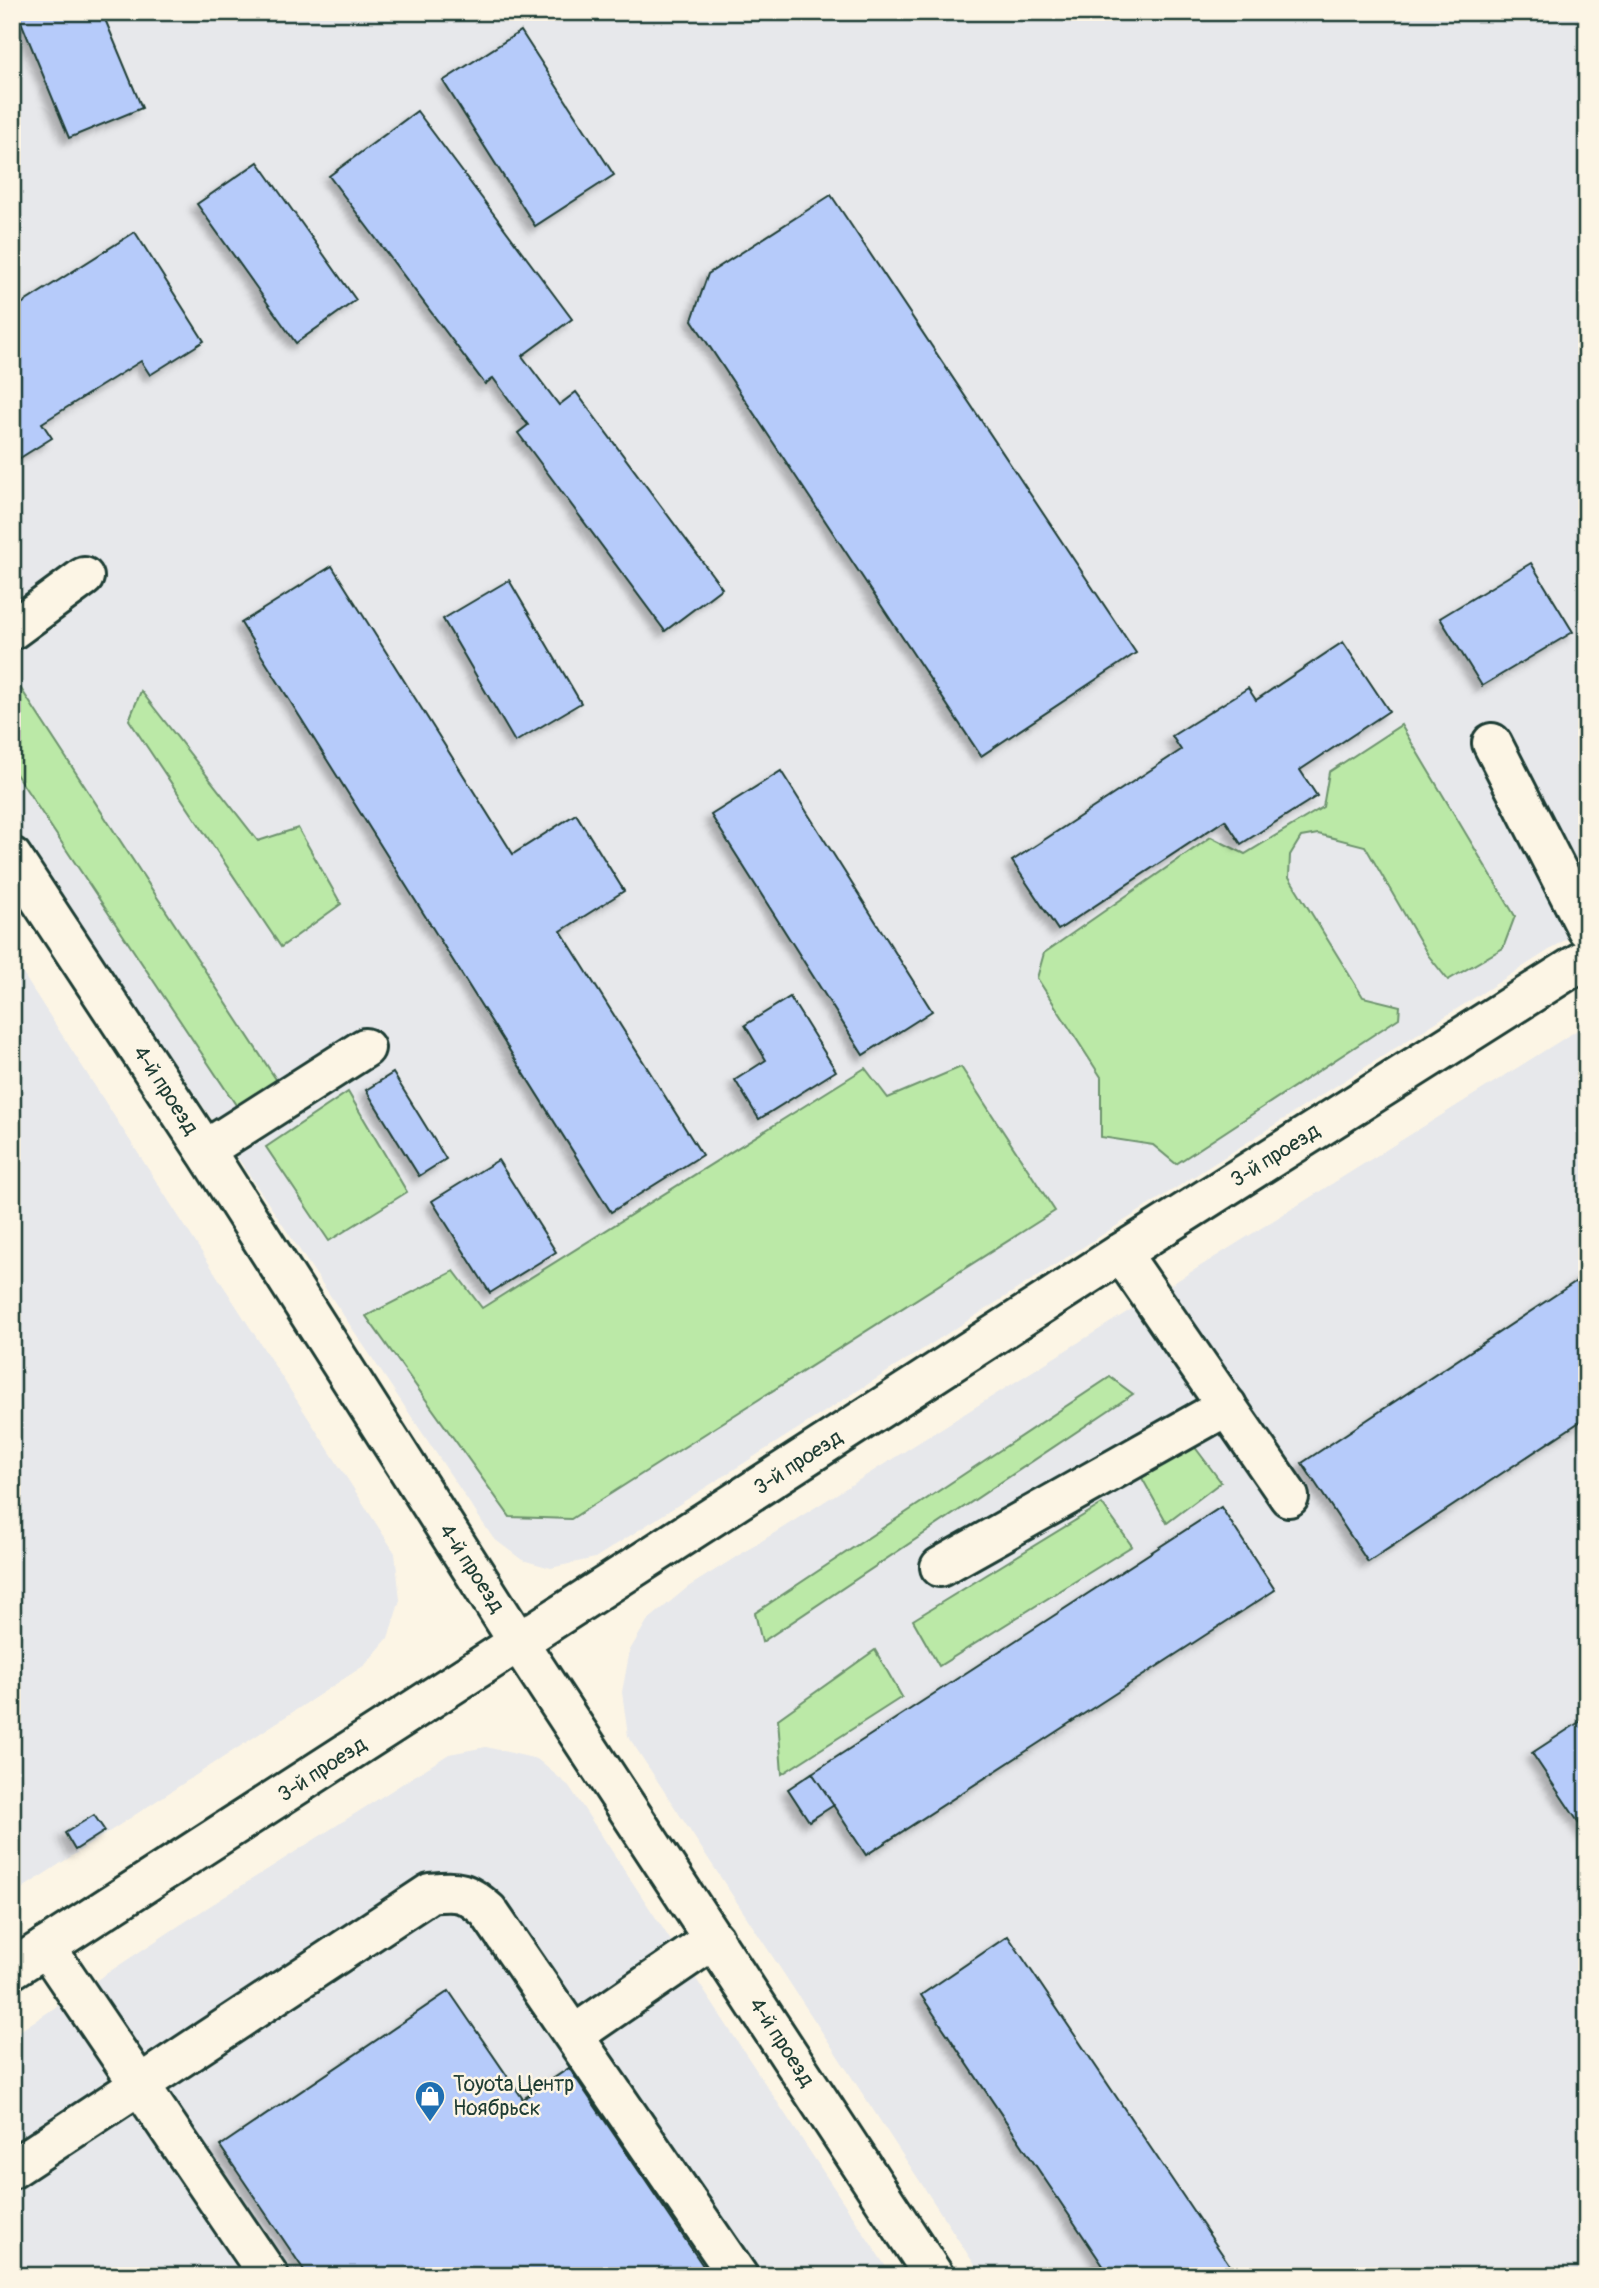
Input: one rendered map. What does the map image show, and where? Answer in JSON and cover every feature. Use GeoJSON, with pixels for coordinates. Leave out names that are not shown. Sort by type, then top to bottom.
{"type":"FeatureCollection","features":[{"type":"Feature","properties":{"kind":"street"},"geometry":{"type":"LineString","coordinates":[[12,630],[84,577]]}},
{"type":"Feature","properties":{"kind":"street"},"geometry":{"type":"LineString","coordinates":[[1492,743],[1587,929]]}},
{"type":"Feature","properties":{"kind":"street","name":"4-й проезд"},"geometry":{"type":"LineString","coordinates":[[12,857],[205,1150],[519,1643],[934,2276]]}},
{"type":"Feature","properties":{"kind":"street","name":"3-й проезд"},"geometry":{"type":"LineString","coordinates":[[12,1969],[1121,1253],[1587,958]]}},
{"type":"Feature","properties":{"kind":"street"},"geometry":{"type":"LineString","coordinates":[[205,1150],[365,1048]]}},
{"type":"Feature","properties":{"kind":"street"},"geometry":{"type":"LineString","coordinates":[[1121,1253],[1289,1497]]}},
{"type":"Feature","properties":{"kind":"street"},"geometry":{"type":"LineString","coordinates":[[940,1567],[1227,1406]]}},
{"type":"Feature","properties":{"kind":"street"},"geometry":{"type":"LineString","coordinates":[[12,2169],[430,1893],[452,1891],[471,1896],[488,1911],[738,2276]]}},
{"type":"Feature","properties":{"kind":"street"},"geometry":{"type":"LineString","coordinates":[[574,2035],[714,1939]]}},
{"type":"Feature","properties":{"kind":"street"},"geometry":{"type":"LineString","coordinates":[[46,1947],[269,2276]]}},
{"type":"Feature","properties":{"kind":"shaded area"},"geometry":{"type":"Polygon","coordinates":[[[12,12],[1587,12],[1587,926],[595,1558],[551,1568],[522,1560],[493,1538],[12,822],[12,12]]]}},
{"type":"Feature","properties":{"kind":"shaded area"},"geometry":{"type":"Polygon","coordinates":[[[12,957],[395,1553],[400,1600],[388,1638],[365,1665],[12,1895],[12,957]]]}},
{"type":"Feature","properties":{"kind":"shaded area"},"geometry":{"type":"Polygon","coordinates":[[[1587,1024],[1587,2276],[982,2276],[628,1736],[622,1692],[630,1650],[647,1621],[688,1587],[1587,1024]]]}},
{"type":"Feature","properties":{"kind":"shaded area"},"geometry":{"type":"Polygon","coordinates":[[[486,1747],[537,1759],[569,1786],[892,2276],[12,2276],[12,2036],[180,1925],[449,1754],[486,1747]]]}},
{"type":"Feature","properties":{"kind":"green space"},"geometry":{"type":"Polygon","coordinates":[[[12,675],[283,1090],[244,1117],[12,768],[12,675]]]}},
{"type":"Feature","properties":{"kind":"green space"},"geometry":{"type":"Polygon","coordinates":[[[141,691],[258,841],[298,828],[341,904],[281,947],[129,720],[141,691]]]}},
{"type":"Feature","properties":{"kind":"green space"},"geometry":{"type":"Polygon","coordinates":[[[1401,725],[1515,916],[1503,948],[1448,980],[1428,955],[1365,846],[1318,834],[1301,837],[1290,855],[1289,877],[1363,997],[1400,1006],[1399,1018],[1176,1164],[1153,1145],[1101,1137],[1101,1077],[1037,978],[1044,953],[1211,837],[1245,854],[1323,807],[1329,772],[1401,725]]]}},
{"type":"Feature","properties":{"kind":"green space"},"geometry":{"type":"Polygon","coordinates":[[[961,1067],[1055,1211],[571,1519],[510,1517],[366,1316],[454,1271],[482,1308],[865,1068],[888,1098],[961,1067]]]}},
{"type":"Feature","properties":{"kind":"green space"},"geometry":{"type":"Polygon","coordinates":[[[348,1092],[407,1192],[329,1241],[266,1147],[348,1092]]]}},
{"type":"Feature","properties":{"kind":"green space"},"geometry":{"type":"Polygon","coordinates":[[[1110,1377],[1133,1394],[762,1642],[755,1613],[1110,1377]]]}},
{"type":"Feature","properties":{"kind":"green space"},"geometry":{"type":"Polygon","coordinates":[[[1191,1442],[1221,1482],[1167,1523],[1137,1469],[1191,1442]]]}},
{"type":"Feature","properties":{"kind":"green space"},"geometry":{"type":"Polygon","coordinates":[[[1102,1504],[1132,1546],[939,1666],[913,1620],[1102,1504]]]}},
{"type":"Feature","properties":{"kind":"green space"},"geometry":{"type":"Polygon","coordinates":[[[875,1650],[902,1697],[782,1774],[778,1719],[875,1650]]]}},
{"type":"Feature","properties":{"kind":"building"},"geometry":{"type":"Polygon","coordinates":[[[17,12],[102,12],[142,108],[69,138],[17,12]]]}},
{"type":"Feature","properties":{"kind":"building"},"geometry":{"type":"Polygon","coordinates":[[[521,31],[614,175],[535,226],[443,81],[521,31]]]}},
{"type":"Feature","properties":{"kind":"building"},"geometry":{"type":"Polygon","coordinates":[[[417,111],[572,319],[522,356],[559,405],[576,392],[722,588],[665,631],[518,433],[528,425],[493,378],[485,384],[329,176],[417,111]]]}},
{"type":"Feature","properties":{"kind":"building"},"geometry":{"type":"Polygon","coordinates":[[[258,162],[356,300],[296,343],[197,204],[258,162]]]}},
{"type":"Feature","properties":{"kind":"building"},"geometry":{"type":"Polygon","coordinates":[[[831,195],[1136,653],[981,756],[692,320],[708,274],[831,195]]]}},
{"type":"Feature","properties":{"kind":"building"},"geometry":{"type":"Polygon","coordinates":[[[135,232],[204,341],[150,375],[141,361],[42,423],[52,438],[12,463],[12,310],[135,232]]]}},
{"type":"Feature","properties":{"kind":"building"},"geometry":{"type":"Polygon","coordinates":[[[1531,563],[1573,632],[1482,686],[1440,618],[1531,563]]]}},
{"type":"Feature","properties":{"kind":"building"},"geometry":{"type":"Polygon","coordinates":[[[332,566],[513,854],[576,814],[624,891],[561,931],[702,1155],[611,1212],[241,623],[332,566]]]}},
{"type":"Feature","properties":{"kind":"building"},"geometry":{"type":"Polygon","coordinates":[[[509,580],[581,703],[515,742],[443,619],[509,580]]]}},
{"type":"Feature","properties":{"kind":"building"},"geometry":{"type":"Polygon","coordinates":[[[1343,642],[1389,711],[1300,770],[1317,796],[1241,844],[1225,820],[1058,930],[1012,861],[1181,750],[1172,736],[1248,688],[1256,700],[1343,642]]]}},
{"type":"Feature","properties":{"kind":"building"},"geometry":{"type":"Polygon","coordinates":[[[781,771],[932,1011],[863,1055],[711,815],[781,771]]]}},
{"type":"Feature","properties":{"kind":"building"},"geometry":{"type":"Polygon","coordinates":[[[790,997],[836,1071],[759,1119],[735,1080],[766,1060],[745,1025],[790,997]]]}},
{"type":"Feature","properties":{"kind":"building"},"geometry":{"type":"Polygon","coordinates":[[[393,1073],[446,1159],[419,1176],[366,1090],[393,1073]]]}},
{"type":"Feature","properties":{"kind":"building"},"geometry":{"type":"Polygon","coordinates":[[[498,1160],[556,1252],[490,1293],[432,1201],[498,1160]]]}},
{"type":"Feature","properties":{"kind":"building"},"geometry":{"type":"Polygon","coordinates":[[[1587,1274],[1587,1417],[1368,1562],[1302,1463],[1587,1274]]]}},
{"type":"Feature","properties":{"kind":"building"},"geometry":{"type":"Polygon","coordinates":[[[1221,1507],[1275,1590],[866,1855],[812,1773],[1221,1507]]]}},
{"type":"Feature","properties":{"kind":"building"},"geometry":{"type":"Polygon","coordinates":[[[1587,1717],[1587,1835],[1532,1753],[1587,1717]]]}},
{"type":"Feature","properties":{"kind":"building"},"geometry":{"type":"Polygon","coordinates":[[[812,1773],[834,1805],[809,1821],[788,1789],[812,1773]]]}},
{"type":"Feature","properties":{"kind":"building"},"geometry":{"type":"Polygon","coordinates":[[[94,1815],[105,1831],[75,1850],[65,1833],[94,1815]]]}},
{"type":"Feature","properties":{"kind":"building"},"geometry":{"type":"Polygon","coordinates":[[[1008,1936],[1237,2276],[1110,2276],[921,1995],[1008,1936]]]}},
{"type":"Feature","properties":{"kind":"building","name":"Toyota Центр Ноябрьск"},"geometry":{"type":"Polygon","coordinates":[[[449,1991],[523,2099],[569,2068],[710,2276],[308,2276],[220,2146],[449,1991]]]}},
{"type":"Feature","properties":{"kind":"place","name":"Toyota Центр Ноябрьск"},"geometry":{"type":"Point","coordinates":[430,2123]}}]}
